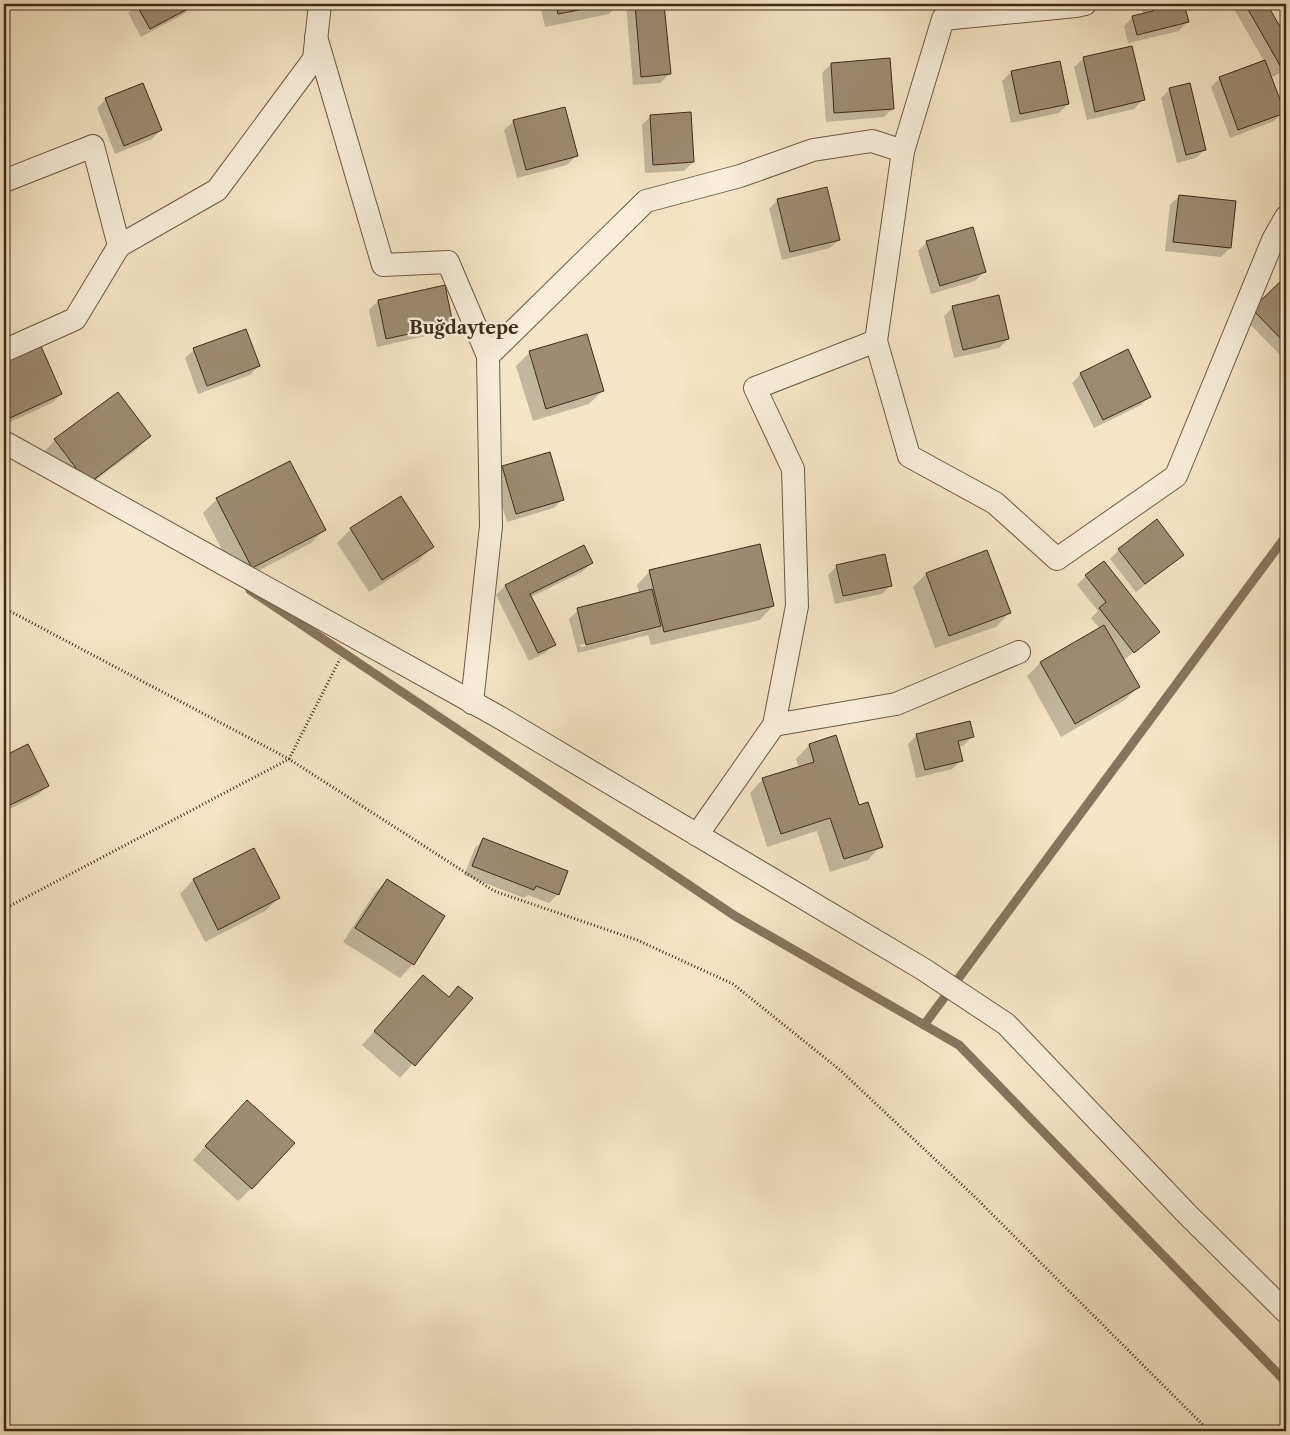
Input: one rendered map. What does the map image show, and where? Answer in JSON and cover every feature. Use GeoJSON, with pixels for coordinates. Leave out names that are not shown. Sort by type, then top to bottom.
{"type":"FeatureCollection","features":[{"type":"Feature","properties":{"kind":"street"},"geometry":{"type":"LineString","coordinates":[[4,348],[8,349],[76,319],[120,246],[217,190],[314,58],[320,4]]}},
{"type":"Feature","properties":{"kind":"street"},"geometry":{"type":"LineString","coordinates":[[1085,4],[943,19],[903,151],[876,341],[909,456],[995,503],[1057,559],[1176,476],[1273,240],[1286,217]]}},
{"type":"Feature","properties":{"kind":"street"},"geometry":{"type":"LineString","coordinates":[[316,37],[383,265],[448,262],[488,356],[491,526],[472,703]]}},
{"type":"Feature","properties":{"kind":"street"},"geometry":{"type":"LineString","coordinates":[[488,356],[646,201],[740,176],[813,150],[872,141],[903,151]]}},
{"type":"Feature","properties":{"kind":"street"},"geometry":{"type":"LineString","coordinates":[[4,180],[93,146],[120,246]]}},
{"type":"Feature","properties":{"kind":"street"},"geometry":{"type":"LineString","coordinates":[[697,835],[774,724],[797,606],[793,469],[755,388],[876,341]]}},
{"type":"Feature","properties":{"kind":"street"},"geometry":{"type":"LineString","coordinates":[[4,442],[472,703],[923,969],[1006,1024],[1186,1214],[1286,1312]]}},
{"type":"Feature","properties":{"kind":"street"},"geometry":{"type":"LineString","coordinates":[[774,724],[896,704],[1019,652]]}},
{"type":"Feature","properties":{"kind":"path"},"geometry":{"type":"LineString","coordinates":[[4,608],[289,759],[494,890],[637,940],[733,984],[840,1070],[975,1197],[1208,1431]]}},
{"type":"Feature","properties":{"kind":"path"},"geometry":{"type":"LineString","coordinates":[[4,908],[289,759],[352,636]]}},
{"type":"Feature","properties":{"kind":"building"},"geometry":{"type":"Polygon","coordinates":[[[136,4],[194,4],[195,5],[150,29],[136,4]]]}},
{"type":"Feature","properties":{"kind":"building"},"geometry":{"type":"Polygon","coordinates":[[[556,4],[610,4],[558,14],[556,4]]]}},
{"type":"Feature","properties":{"kind":"building"},"geometry":{"type":"Polygon","coordinates":[[[635,4],[664,4],[671,74],[641,77],[635,4]]]}},
{"type":"Feature","properties":{"kind":"building"},"geometry":{"type":"Polygon","coordinates":[[[1151,4],[1184,4],[1189,22],[1137,35],[1132,16],[1153,11],[1151,4]]]}},
{"type":"Feature","properties":{"kind":"building"},"geometry":{"type":"Polygon","coordinates":[[[1245,4],[1267,4],[1286,37],[1286,66],[1282,69],[1245,4]]]}},
{"type":"Feature","properties":{"kind":"building"},"geometry":{"type":"Polygon","coordinates":[[[1132,46],[1145,100],[1095,112],[1083,57],[1132,46]]]}},
{"type":"Feature","properties":{"kind":"building"},"geometry":{"type":"Polygon","coordinates":[[[890,58],[894,109],[834,113],[831,63],[890,58]]]}},
{"type":"Feature","properties":{"kind":"building"},"geometry":{"type":"Polygon","coordinates":[[[1265,60],[1285,113],[1238,130],[1219,77],[1265,60]]]}},
{"type":"Feature","properties":{"kind":"building"},"geometry":{"type":"Polygon","coordinates":[[[1060,61],[1069,104],[1020,114],[1011,71],[1060,61]]]}},
{"type":"Feature","properties":{"kind":"building"},"geometry":{"type":"Polygon","coordinates":[[[143,83],[162,130],[124,146],[105,98],[143,83]]]}},
{"type":"Feature","properties":{"kind":"building"},"geometry":{"type":"Polygon","coordinates":[[[1190,83],[1206,150],[1186,155],[1169,88],[1190,83]]]}},
{"type":"Feature","properties":{"kind":"building"},"geometry":{"type":"Polygon","coordinates":[[[565,107],[578,156],[526,170],[513,120],[565,107]]]}},
{"type":"Feature","properties":{"kind":"building"},"geometry":{"type":"Polygon","coordinates":[[[691,112],[694,162],[653,165],[650,115],[691,112]]]}},
{"type":"Feature","properties":{"kind":"building"},"geometry":{"type":"Polygon","coordinates":[[[827,187],[840,240],[790,252],[777,199],[827,187]]]}},
{"type":"Feature","properties":{"kind":"building"},"geometry":{"type":"Polygon","coordinates":[[[1179,195],[1236,201],[1231,248],[1173,242],[1179,195]]]}},
{"type":"Feature","properties":{"kind":"building"},"geometry":{"type":"Polygon","coordinates":[[[973,227],[986,272],[940,286],[926,241],[973,227]]]}},
{"type":"Feature","properties":{"kind":"building"},"geometry":{"type":"Polygon","coordinates":[[[1286,276],[1286,344],[1252,309],[1286,276]]]}},
{"type":"Feature","properties":{"kind":"building"},"geometry":{"type":"Polygon","coordinates":[[[445,285],[453,324],[386,339],[378,300],[445,285]]]}},
{"type":"Feature","properties":{"kind":"building"},"geometry":{"type":"Polygon","coordinates":[[[999,295],[1009,339],[963,350],[952,306],[999,295]]]}},
{"type":"Feature","properties":{"kind":"building"},"geometry":{"type":"Polygon","coordinates":[[[246,329],[260,366],[207,386],[193,348],[246,329]]]}},
{"type":"Feature","properties":{"kind":"building"},"geometry":{"type":"Polygon","coordinates":[[[587,334],[604,391],[546,409],[529,351],[587,334]]]}},
{"type":"Feature","properties":{"kind":"building"},"geometry":{"type":"Polygon","coordinates":[[[40,344],[62,394],[10,418],[4,404],[4,361],[40,344]]]}},
{"type":"Feature","properties":{"kind":"building"},"geometry":{"type":"Polygon","coordinates":[[[1128,349],[1151,397],[1103,420],[1080,373],[1128,349]]]}},
{"type":"Feature","properties":{"kind":"building"},"geometry":{"type":"Polygon","coordinates":[[[118,392],[151,436],[88,484],[54,439],[118,392]]]}},
{"type":"Feature","properties":{"kind":"building"},"geometry":{"type":"Polygon","coordinates":[[[550,452],[564,500],[516,514],[502,466],[550,452]]]}},
{"type":"Feature","properties":{"kind":"building"},"geometry":{"type":"Polygon","coordinates":[[[290,461],[326,530],[252,568],[216,498],[290,461]]]}},
{"type":"Feature","properties":{"kind":"building"},"geometry":{"type":"Polygon","coordinates":[[[401,496],[434,547],[382,580],[350,528],[401,496]]]}},
{"type":"Feature","properties":{"kind":"building"},"geometry":{"type":"Polygon","coordinates":[[[1157,519],[1184,555],[1145,584],[1118,549],[1157,519]]]}},
{"type":"Feature","properties":{"kind":"building"},"geometry":{"type":"Polygon","coordinates":[[[760,544],[774,606],[664,632],[649,570],[760,544]]]}},
{"type":"Feature","properties":{"kind":"building"},"geometry":{"type":"Polygon","coordinates":[[[584,545],[593,563],[530,594],[556,645],[538,653],[505,585],[584,545]]]}},
{"type":"Feature","properties":{"kind":"building"},"geometry":{"type":"Polygon","coordinates":[[[987,550],[1011,613],[949,636],[926,573],[987,550]]]}},
{"type":"Feature","properties":{"kind":"building"},"geometry":{"type":"Polygon","coordinates":[[[885,554],[892,586],[843,596],[836,565],[885,554]]]}},
{"type":"Feature","properties":{"kind":"building"},"geometry":{"type":"Polygon","coordinates":[[[1104,561],[1160,632],[1134,653],[1099,608],[1106,602],[1085,575],[1104,561]]]}},
{"type":"Feature","properties":{"kind":"building"},"geometry":{"type":"Polygon","coordinates":[[[652,589],[661,626],[586,645],[577,608],[652,589]]]}},
{"type":"Feature","properties":{"kind":"building"},"geometry":{"type":"Polygon","coordinates":[[[1104,625],[1140,687],[1075,724],[1040,662],[1104,625]]]}},
{"type":"Feature","properties":{"kind":"building"},"geometry":{"type":"Polygon","coordinates":[[[970,721],[974,737],[958,741],[963,761],[925,770],[916,734],[970,721]]]}},
{"type":"Feature","properties":{"kind":"building"},"geometry":{"type":"Polygon","coordinates":[[[836,735],[859,805],[868,802],[883,847],[844,859],[830,818],[781,834],[762,778],[814,762],[809,744],[836,735]]]}},
{"type":"Feature","properties":{"kind":"building"},"geometry":{"type":"Polygon","coordinates":[[[28,744],[49,786],[4,808],[4,756],[28,744]]]}},
{"type":"Feature","properties":{"kind":"building"},"geometry":{"type":"Polygon","coordinates":[[[483,838],[568,871],[559,895],[536,886],[534,890],[472,866],[483,838]]]}},
{"type":"Feature","properties":{"kind":"building"},"geometry":{"type":"Polygon","coordinates":[[[254,848],[280,898],[218,930],[193,879],[254,848]]]}},
{"type":"Feature","properties":{"kind":"building"},"geometry":{"type":"Polygon","coordinates":[[[387,879],[445,916],[414,965],[355,928],[387,879]]]}},
{"type":"Feature","properties":{"kind":"building"},"geometry":{"type":"Polygon","coordinates":[[[423,975],[449,997],[458,986],[473,998],[415,1066],[374,1031],[423,975]]]}},
{"type":"Feature","properties":{"kind":"building"},"geometry":{"type":"Polygon","coordinates":[[[247,1100],[295,1143],[252,1189],[205,1146],[247,1100]]]}},
{"type":"Feature","properties":{"kind":"waterway"},"geometry":{"type":"LineString","coordinates":[[924,1025],[1286,536]]}},
{"type":"Feature","properties":{"kind":"waterway"},"geometry":{"type":"LineString","coordinates":[[250,590],[735,916],[959,1045],[1286,1382]]}},
{"type":"Feature","properties":{"kind":"district","name":"Buğdaytepe"},"geometry":{"type":"Point","coordinates":[464,328]}}]}
